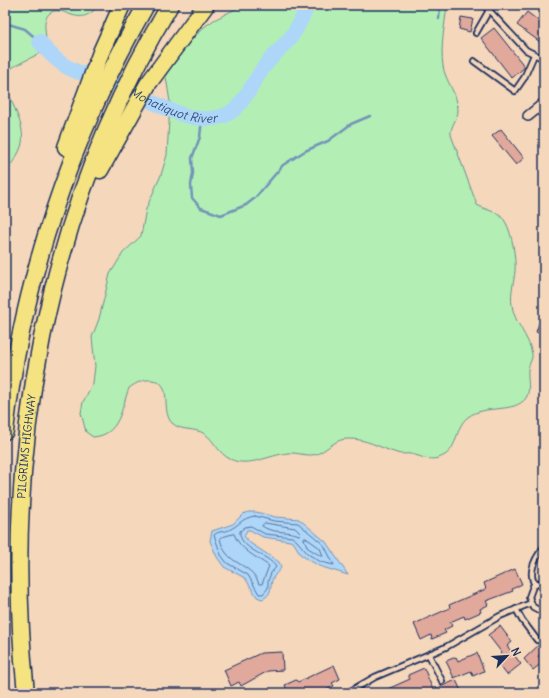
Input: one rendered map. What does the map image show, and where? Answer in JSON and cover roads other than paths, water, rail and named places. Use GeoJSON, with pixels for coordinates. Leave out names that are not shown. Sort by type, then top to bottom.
{"type":"FeatureCollection","features":[{"type":"Feature","properties":{"kind":"highway"},"geometry":{"type":"LineString","coordinates":[[92,95],[101,52],[122,5]]}},
{"type":"Feature","properties":{"kind":"highway"},"geometry":{"type":"LineString","coordinates":[[92,95],[117,59],[146,5]]}},
{"type":"Feature","properties":{"kind":"highway"},"geometry":{"type":"LineString","coordinates":[[124,109],[136,67],[170,5]]}},
{"type":"Feature","properties":{"kind":"highway"},"geometry":{"type":"LineString","coordinates":[[124,109],[154,75],[206,5]]}},
{"type":"Feature","properties":{"kind":"highway","name":"PILGRIMS HIGHWAY"},"geometry":{"type":"LineString","coordinates":[[5,431],[13,373],[33,281],[56,204],[92,95]]}},
{"type":"Feature","properties":{"kind":"highway","name":"PILGRIMS HIGHWAY"},"geometry":{"type":"LineString","coordinates":[[26,693],[19,600],[20,498],[28,413],[38,352],[56,275],[87,196],[124,109]]}},
{"type":"Feature","properties":{"kind":"street"},"geometry":{"type":"LineString","coordinates":[[528,116],[544,103]]}},
{"type":"Feature","properties":{"kind":"lane"},"geometry":{"type":"LineString","coordinates":[[484,5],[526,50],[544,59]]}},
{"type":"Feature","properties":{"kind":"lane"},"geometry":{"type":"LineString","coordinates":[[476,33],[492,5]]}},
{"type":"Feature","properties":{"kind":"lane"},"geometry":{"type":"LineString","coordinates":[[474,61],[515,91],[524,78],[534,55]]}},
{"type":"Feature","properties":{"kind":"lane"},"geometry":{"type":"LineString","coordinates":[[535,585],[531,576],[532,568],[538,555],[544,547]]}},
{"type":"Feature","properties":{"kind":"lane"},"geometry":{"type":"LineString","coordinates":[[544,581],[535,585],[530,594],[531,603],[537,610],[544,613]]}},
{"type":"Feature","properties":{"kind":"lane"},"geometry":{"type":"LineString","coordinates":[[347,693],[375,676],[430,654],[463,638],[493,619],[531,603]]}},
{"type":"Feature","properties":{"kind":"lane"},"geometry":{"type":"LineString","coordinates":[[516,609],[522,620],[537,640]]}},
{"type":"Feature","properties":{"kind":"lane"},"geometry":{"type":"LineString","coordinates":[[430,654],[442,681]]}},
{"type":"Feature","properties":{"kind":"water"},"geometry":{"type":"Polygon","coordinates":[[[256,512],[275,517],[299,519],[326,542],[348,575],[319,566],[301,555],[294,543],[290,541],[263,537],[250,530],[247,530],[244,536],[250,543],[279,562],[281,567],[273,578],[269,594],[262,599],[257,597],[245,578],[224,567],[217,557],[210,541],[212,531],[233,524],[243,514],[256,512]]]}},
{"type":"Feature","properties":{"kind":"waterway","name":"Monatiquot River"},"geometry":{"type":"LineString","coordinates":[[39,41],[63,65],[75,71],[110,80],[157,105],[174,112],[191,117],[207,119],[222,116],[235,109],[240,104],[270,59],[294,33],[308,5]]}},
{"type":"Feature","properties":{"kind":"waterway"},"geometry":{"type":"LineString","coordinates":[[439,19],[440,5]]}},
{"type":"Feature","properties":{"kind":"waterway","name":"Monatiquot River"},"geometry":{"type":"LineString","coordinates":[[5,23],[25,29],[39,41]]}},
{"type":"Feature","properties":{"kind":"waterway"},"geometry":{"type":"LineString","coordinates":[[202,119],[200,137],[192,158],[192,198],[201,208],[221,215],[246,205],[255,198],[283,165],[305,151],[328,141],[351,124],[370,116]]}}]}
